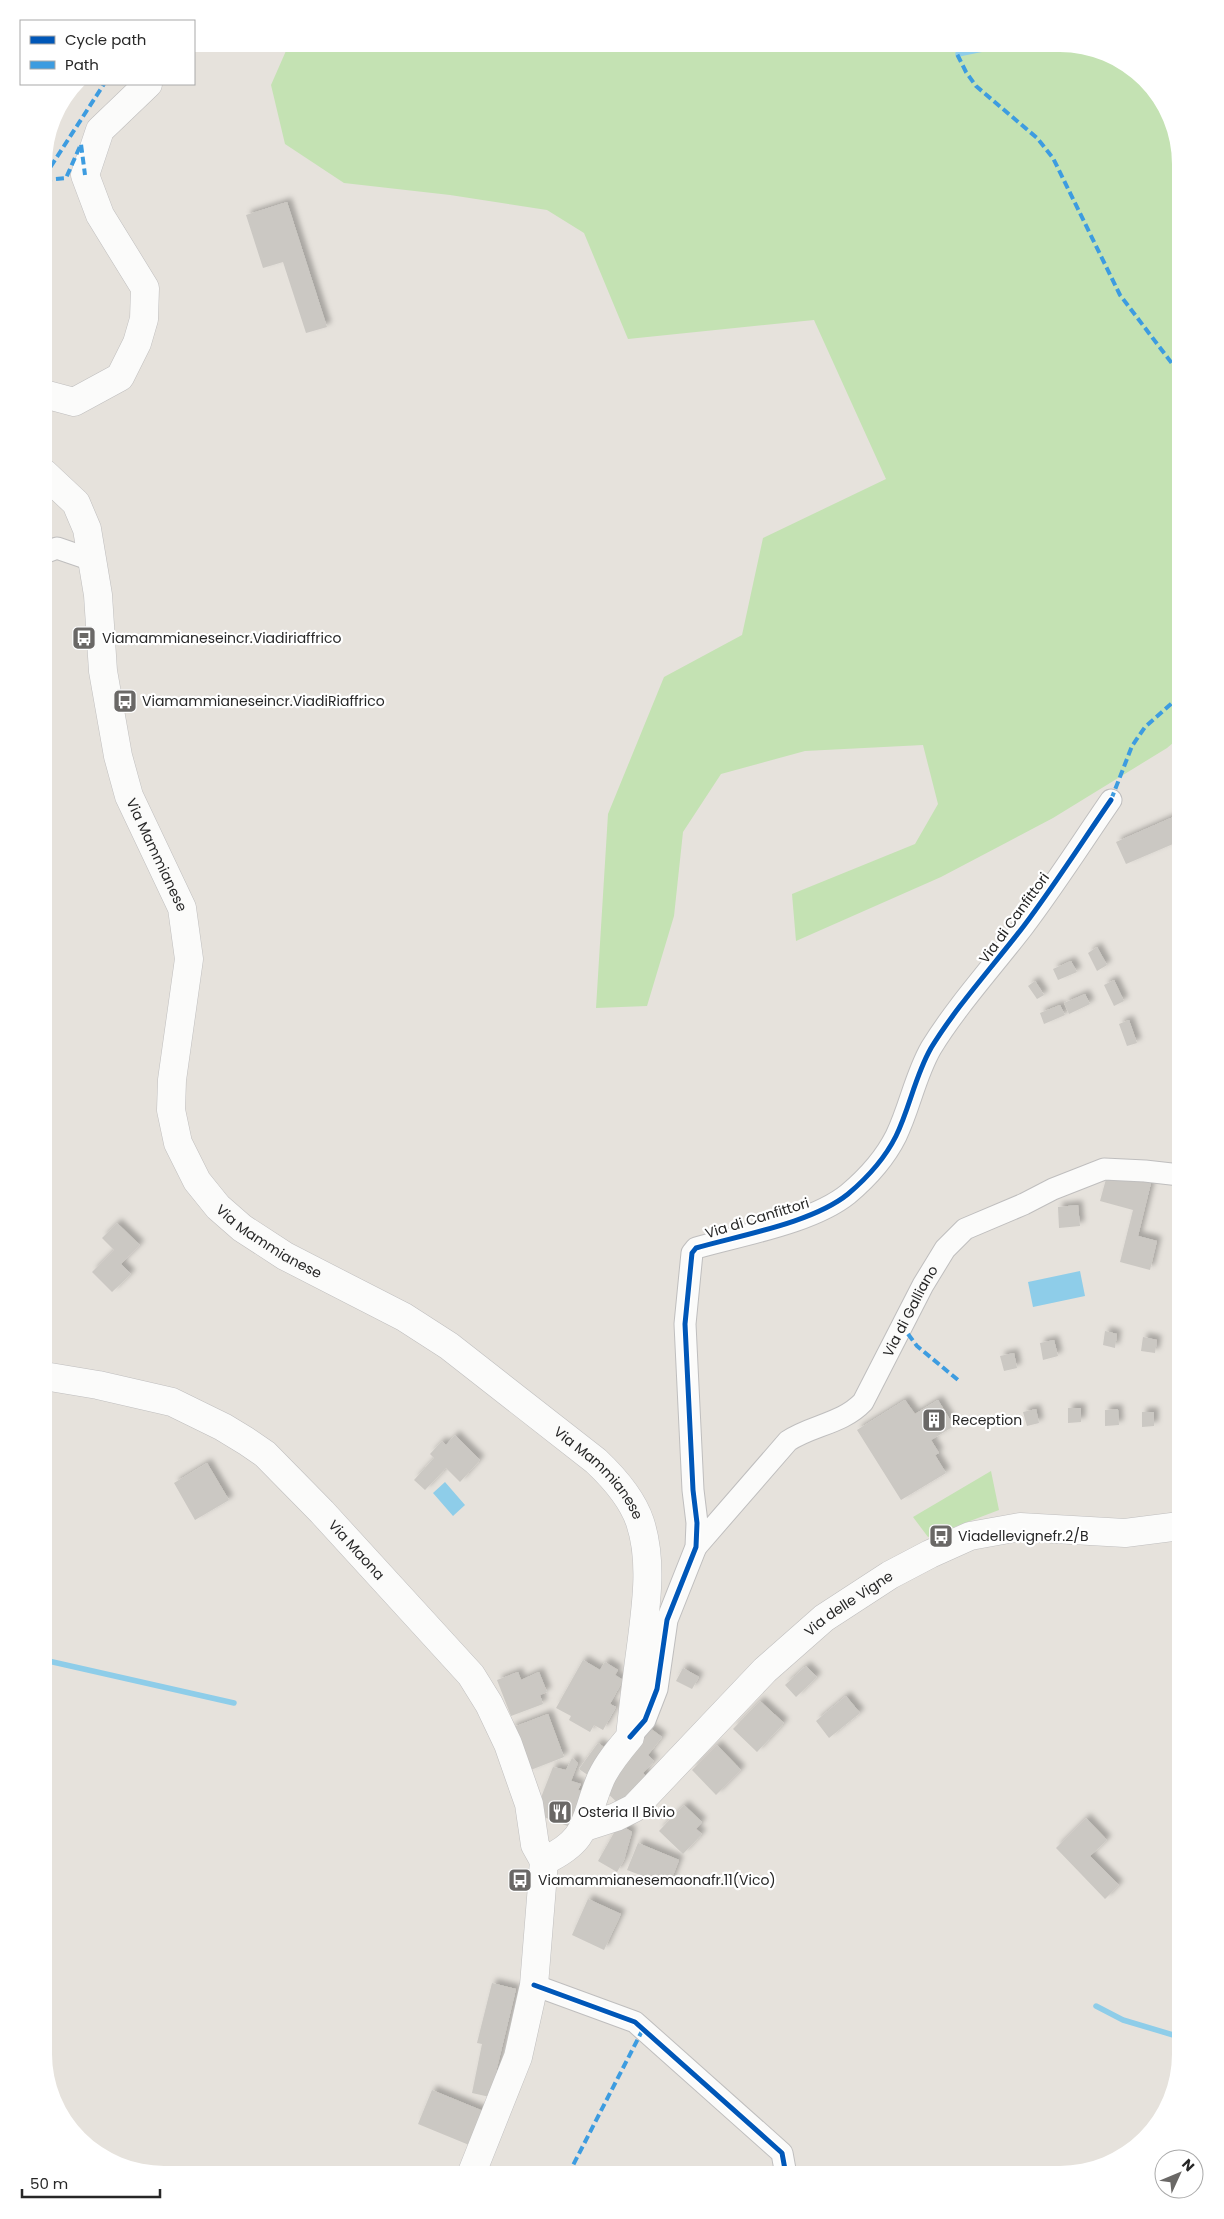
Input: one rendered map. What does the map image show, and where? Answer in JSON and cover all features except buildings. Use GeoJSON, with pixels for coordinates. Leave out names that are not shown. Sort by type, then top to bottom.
{"type":"FeatureCollection","features":[{"type":"Feature","properties":{"kind":"main road"},"geometry":{"type":"LineString","coordinates":[[53,396],[74,402],[120,377],[137,343],[144,319],[144,288],[100,215],[85,175],[100,130],[147,85]]}},
{"type":"Feature","properties":{"kind":"main road","name":"Via Mammianese"},"geometry":{"type":"LineString","coordinates":[[53,481],[76,503],[87,528],[98,595],[103,671],[118,756],[129,796],[182,908],[189,959],[170,1096],[173,1126],[188,1164],[197,1181],[218,1207],[242,1228],[279,1252],[404,1317],[450,1346],[612,1475],[630,1500],[640,1522],[645,1549],[646,1600],[630,1737]]}},
{"type":"Feature","properties":{"kind":"main road","name":"Via Maona"},"geometry":{"type":"LineString","coordinates":[[52,1377],[98,1385],[172,1402],[223,1427],[265,1454],[322,1512],[470,1675],[489,1704],[508,1744],[529,1804],[535,1845],[544,1861]]}},
{"type":"Feature","properties":{"kind":"main road","name":"Via delle Vigne"},"geometry":{"type":"LineString","coordinates":[[584,1827],[616,1817],[634,1808],[765,1670],[824,1618],[890,1575],[930,1554],[970,1536],[1020,1527],[1125,1533],[1172,1527]]}},
{"type":"Feature","properties":{"kind":"main road"},"geometry":{"type":"LineString","coordinates":[[475,2166],[518,2057],[534,1985],[544,1861],[569,1848],[584,1827],[601,1779],[615,1754],[630,1737]]}},
{"type":"Feature","properties":{"kind":"street"},"geometry":{"type":"LineString","coordinates":[[53,549],[57,548],[92,560]]}},
{"type":"Feature","properties":{"kind":"street","name":"Via di Canfittori"},"geometry":{"type":"LineString","coordinates":[[630,1737],[644,1720],[657,1688],[667,1620],[696,1547],[697,1523],[684,1324],[692,1253],[696,1248],[747,1236],[828,1208],[862,1182],[882,1158],[896,1136],[919,1071],[931,1048],[1025,925],[1111,800]]}},
{"type":"Feature","properties":{"kind":"street","name":"Via di Galliano"},"geometry":{"type":"LineString","coordinates":[[696,1547],[788,1441],[797,1434],[841,1419],[863,1402],[923,1285],[945,1249],[964,1229],[1024,1204],[1053,1189],[1104,1170],[1172,1174]]}},
{"type":"Feature","properties":{"kind":"street"},"geometry":{"type":"LineString","coordinates":[[534,1985],[635,2022],[782,2153],[784,2166]]}},
{"type":"Feature","properties":{"kind":"green space"},"geometry":{"type":"Polygon","coordinates":[[[285,52],[1067,53],[1096,58],[1122,71],[1139,85],[1157,108],[1166,128],[1172,164],[1172,744],[1053,818],[941,877],[796,941],[792,894],[915,844],[938,804],[923,745],[805,751],[721,774],[683,832],[674,916],[647,1006],[596,1008],[608,814],[664,677],[742,635],[763,538],[886,479],[814,320],[628,339],[584,233],[547,210],[450,195],[344,183],[285,144],[271,85],[285,52]]]}},
{"type":"Feature","properties":{"kind":"green space"},"geometry":{"type":"Polygon","coordinates":[[[991,1471],[999,1510],[928,1537],[913,1517],[991,1471]]]}},
{"type":"Feature","properties":{"kind":"water"},"geometry":{"type":"Polygon","coordinates":[[[1080,1271],[1085,1296],[1033,1307],[1028,1282],[1080,1271]]]}},
{"type":"Feature","properties":{"kind":"water"},"geometry":{"type":"Polygon","coordinates":[[[445,1482],[465,1505],[453,1516],[433,1493],[445,1482]]]}},
{"type":"Feature","properties":{"kind":"waterway"},"geometry":{"type":"LineString","coordinates":[[958,54],[963,53]]}},
{"type":"Feature","properties":{"kind":"waterway"},"geometry":{"type":"LineString","coordinates":[[52,1662],[234,1703]]}},
{"type":"Feature","properties":{"kind":"waterway"},"geometry":{"type":"LineString","coordinates":[[1096,2006],[1123,2020],[1172,2035]]}},
{"type":"Feature","properties":{"kind":"marked path"},"geometry":{"type":"LineString","coordinates":[[956,53],[976,86],[1037,138],[1053,158],[1120,295],[1172,363]]}},
{"type":"Feature","properties":{"kind":"marked path"},"geometry":{"type":"LineString","coordinates":[[53,163],[103,85]]}},
{"type":"Feature","properties":{"kind":"marked path"},"geometry":{"type":"LineString","coordinates":[[53,179],[66,178],[81,144],[85,175]]}},
{"type":"Feature","properties":{"kind":"marked path"},"geometry":{"type":"LineString","coordinates":[[1111,800],[1132,746],[1145,727],[1172,703]]}},
{"type":"Feature","properties":{"kind":"marked path"},"geometry":{"type":"LineString","coordinates":[[908,1334],[917,1346],[958,1380]]}},
{"type":"Feature","properties":{"kind":"marked path"},"geometry":{"type":"LineString","coordinates":[[573,2166],[643,2029]]}},
{"type":"Feature","properties":{"kind":"cycle path"},"geometry":{"type":"LineString","coordinates":[[630,1737],[645,1720],[657,1689],[667,1620],[696,1547],[697,1523],[693,1490],[685,1324],[692,1253],[696,1248],[775,1227],[815,1213],[848,1194],[869,1174],[887,1152],[896,1136],[921,1069],[931,1048],[963,1002],[1057,880],[1111,800]]}},
{"type":"Feature","properties":{"kind":"cycle path"},"geometry":{"type":"LineString","coordinates":[[534,1985],[635,2022],[782,2153],[784,2166]]}},
{"type":"Feature","properties":{"kind":"place","name":"Viamammianeseincr.Viadiriaffrico"},"geometry":{"type":"Point","coordinates":[84,638]}},
{"type":"Feature","properties":{"kind":"place","name":"Viamammianeseincr.ViadiRiaffrico"},"geometry":{"type":"Point","coordinates":[125,701]}},
{"type":"Feature","properties":{"kind":"place","name":"Reception"},"geometry":{"type":"Point","coordinates":[934,1420]}},
{"type":"Feature","properties":{"kind":"place","name":"Viadellevignefr.2/B"},"geometry":{"type":"Point","coordinates":[941,1536]}},
{"type":"Feature","properties":{"kind":"place","name":"Osteria Il Bivio"},"geometry":{"type":"Point","coordinates":[560,1812]}},
{"type":"Feature","properties":{"kind":"place","name":"Viamammianesemaonafr.11(Vico)"},"geometry":{"type":"Point","coordinates":[520,1880]}}]}
